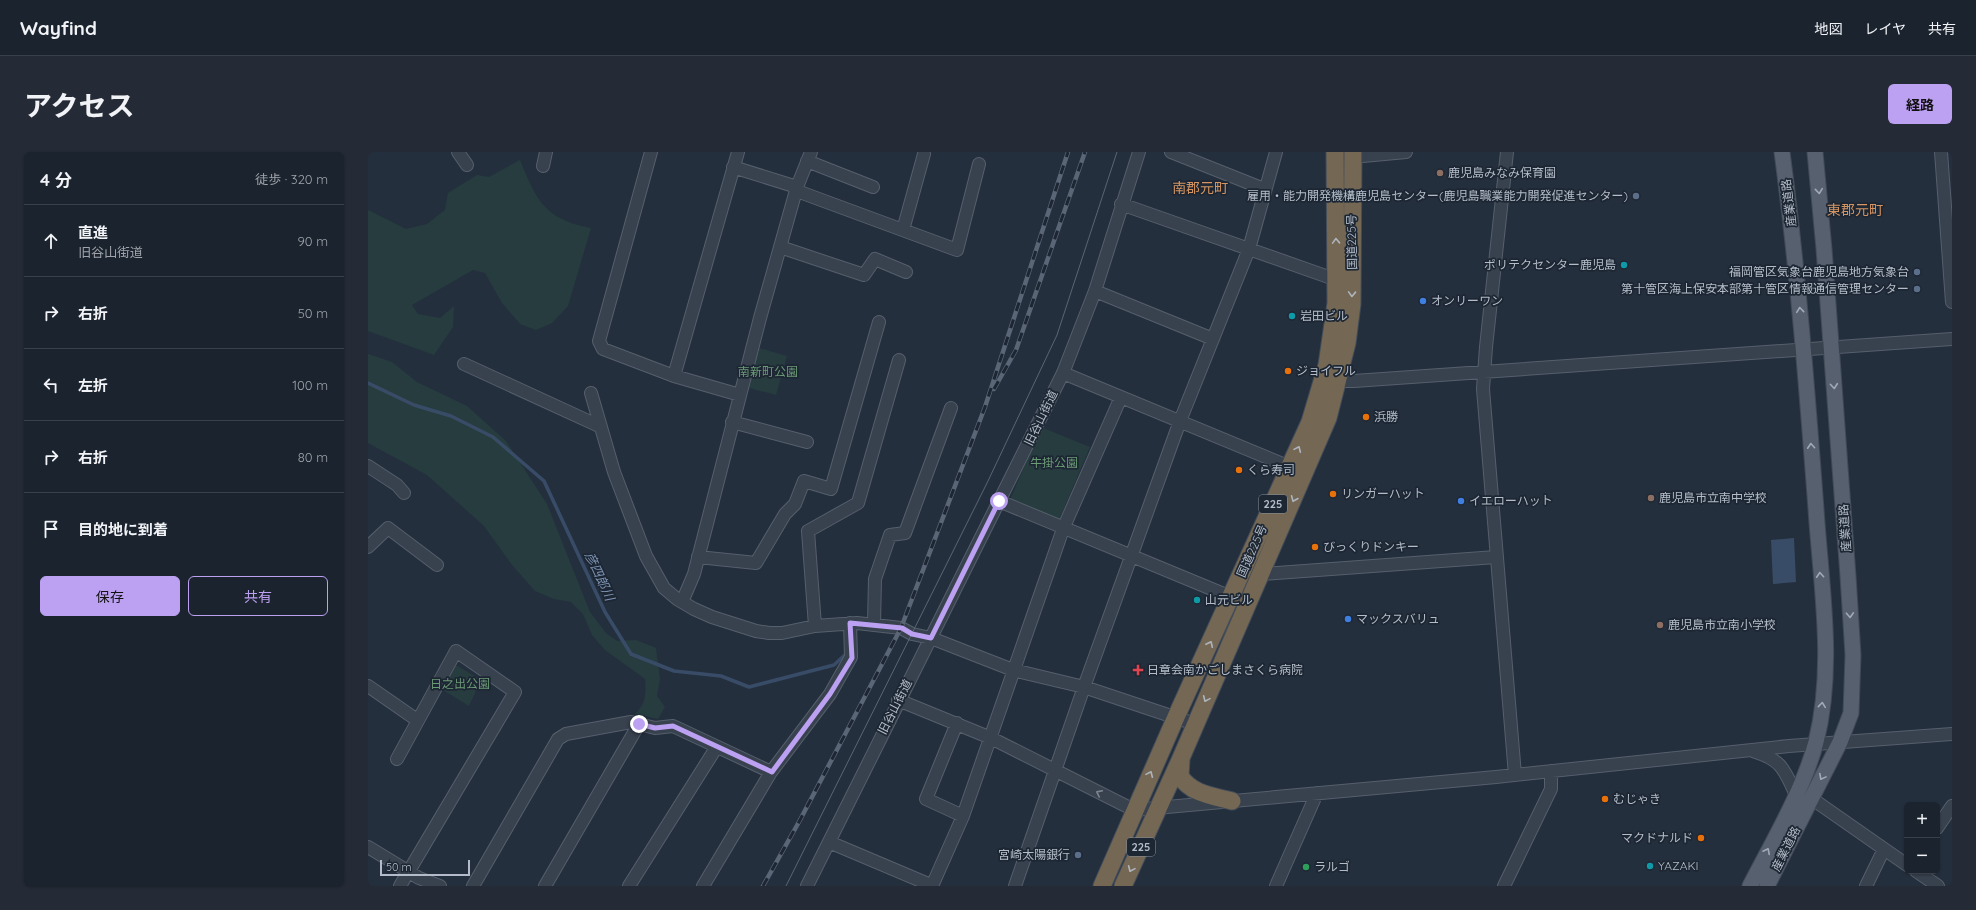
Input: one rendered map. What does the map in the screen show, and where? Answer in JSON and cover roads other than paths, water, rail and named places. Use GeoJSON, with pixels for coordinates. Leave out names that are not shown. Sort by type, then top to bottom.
{"type":"FeatureCollection","features":[{"type":"Feature","properties":{"kind":"highway","name":"国道225号"},"geometry":{"type":"LineString","coordinates":[[1102,886],[1134,810],[1310,422],[1326,365],[1334,323],[1337,280],[1335,152]]}},
{"type":"Feature","properties":{"kind":"highway","name":"国道225号"},"geometry":{"type":"LineString","coordinates":[[1123,886],[1262,574],[1328,418],[1347,343],[1352,304],[1352,155]]}},
{"type":"Feature","properties":{"kind":"highway"},"geometry":{"type":"LineString","coordinates":[[1181,758],[1180,776],[1185,783],[1202,793],[1232,801]]}},
{"type":"Feature","properties":{"kind":"main road","name":"産業道路"},"geometry":{"type":"LineString","coordinates":[[1750,886],[1796,795],[1815,743],[1824,685],[1824,620],[1804,349],[1782,152]]}},
{"type":"Feature","properties":{"kind":"main road","name":"産業道路"},"geometry":{"type":"LineString","coordinates":[[1767,886],[1840,742],[1851,713],[1853,656],[1842,479],[1830,347],[1821,216],[1814,152]]}},
{"type":"Feature","properties":{"kind":"street"},"geometry":{"type":"LineString","coordinates":[[458,152],[467,165]]}},
{"type":"Feature","properties":{"kind":"street"},"geometry":{"type":"LineString","coordinates":[[543,166],[546,152]]}},
{"type":"Feature","properties":{"kind":"street"},"geometry":{"type":"LineString","coordinates":[[651,152],[599,341],[602,349],[674,376],[740,395]]}},
{"type":"Feature","properties":{"kind":"street"},"geometry":{"type":"LineString","coordinates":[[674,376],[738,152]]}},
{"type":"Feature","properties":{"kind":"street","name":"旧谷山街道"},"geometry":{"type":"LineString","coordinates":[[807,886],[898,700],[931,638],[1063,373],[1095,291],[1121,204],[1139,152]]}},
{"type":"Feature","properties":{"kind":"street"},"geometry":{"type":"LineString","coordinates":[[1171,152],[1264,189]]}},
{"type":"Feature","properties":{"kind":"street"},"geometry":{"type":"LineString","coordinates":[[1015,886],[1084,687],[1180,421],[1249,249],[1264,189],[1276,152]]}},
{"type":"Feature","properties":{"kind":"street"},"geometry":{"type":"LineString","coordinates":[[1352,155],[1406,152]]}},
{"type":"Feature","properties":{"kind":"street"},"geometry":{"type":"LineString","coordinates":[[1507,152],[1484,372],[1484,389],[1496,557],[1515,775]]}},
{"type":"Feature","properties":{"kind":"street"},"geometry":{"type":"LineString","coordinates":[[1940,152],[1947,164],[1952,302]]}},
{"type":"Feature","properties":{"kind":"street"},"geometry":{"type":"LineString","coordinates":[[903,230],[924,154]]}},
{"type":"Feature","properties":{"kind":"street"},"geometry":{"type":"LineString","coordinates":[[682,602],[694,574],[732,422],[780,247],[797,189],[809,156],[873,187]]}},
{"type":"Feature","properties":{"kind":"street"},"geometry":{"type":"LineString","coordinates":[[733,167],[797,189],[957,250],[979,164]]}},
{"type":"Feature","properties":{"kind":"street"},"geometry":{"type":"LineString","coordinates":[[1121,204],[1337,280]]}},
{"type":"Feature","properties":{"kind":"street"},"geometry":{"type":"LineString","coordinates":[[780,247],[864,275],[875,259],[906,272]]}},
{"type":"Feature","properties":{"kind":"street"},"geometry":{"type":"LineString","coordinates":[[1095,291],[1213,339]]}},
{"type":"Feature","properties":{"kind":"street"},"geometry":{"type":"LineString","coordinates":[[698,557],[756,563],[785,514],[795,504],[804,480],[831,488],[879,322]]}},
{"type":"Feature","properties":{"kind":"street"},"geometry":{"type":"LineString","coordinates":[[1338,381],[1354,382],[1952,339]]}},
{"type":"Feature","properties":{"kind":"street"},"geometry":{"type":"LineString","coordinates":[[815,626],[808,531],[858,503],[877,443],[899,360]]}},
{"type":"Feature","properties":{"kind":"street"},"geometry":{"type":"LineString","coordinates":[[464,364],[599,426]]}},
{"type":"Feature","properties":{"kind":"street"},"geometry":{"type":"LineString","coordinates":[[1063,373],[1290,467]]}},
{"type":"Feature","properties":{"kind":"street"},"geometry":{"type":"LineString","coordinates":[[591,394],[599,426],[614,472],[646,556],[664,588],[682,602],[712,617],[756,631],[782,633],[815,626],[850,623],[874,624],[902,628],[912,634],[931,638],[1013,670],[1084,687],[1195,724]]}},
{"type":"Feature","properties":{"kind":"street"},"geometry":{"type":"LineString","coordinates":[[829,842],[932,886],[963,816],[1063,529],[1121,397]]}},
{"type":"Feature","properties":{"kind":"street"},"geometry":{"type":"LineString","coordinates":[[874,624],[875,579],[890,535],[905,533],[951,408]]}},
{"type":"Feature","properties":{"kind":"street"},"geometry":{"type":"LineString","coordinates":[[732,422],[807,442]]}},
{"type":"Feature","properties":{"kind":"street"},"geometry":{"type":"LineString","coordinates":[[368,466],[397,485],[404,493]]}},
{"type":"Feature","properties":{"kind":"street"},"geometry":{"type":"LineString","coordinates":[[999,501],[1231,598]]}},
{"type":"Feature","properties":{"kind":"street"},"geometry":{"type":"LineString","coordinates":[[368,547],[388,528],[437,565]]}},
{"type":"Feature","properties":{"kind":"street"},"geometry":{"type":"LineString","coordinates":[[1262,574],[1496,557]]}},
{"type":"Feature","properties":{"kind":"street"},"geometry":{"type":"LineString","coordinates":[[703,886],[772,772],[830,694],[852,658],[850,623]]}},
{"type":"Feature","properties":{"kind":"street"},"geometry":{"type":"LineString","coordinates":[[397,760],[417,720],[456,651],[515,692],[400,886]]}},
{"type":"Feature","properties":{"kind":"street"},"geometry":{"type":"LineString","coordinates":[[368,686],[417,720]]}},
{"type":"Feature","properties":{"kind":"street"},"geometry":{"type":"LineString","coordinates":[[898,700],[991,738],[1134,810],[1515,775],[1815,743],[1952,734]]}},
{"type":"Feature","properties":{"kind":"street"},"geometry":{"type":"LineString","coordinates":[[473,886],[558,739],[566,734],[631,722],[655,728],[673,726],[716,748],[772,772]]}},
{"type":"Feature","properties":{"kind":"street"},"geometry":{"type":"LineString","coordinates":[[957,723],[926,799],[963,816]]}},
{"type":"Feature","properties":{"kind":"street"},"geometry":{"type":"LineString","coordinates":[[545,886],[639,724]]}},
{"type":"Feature","properties":{"kind":"street"},"geometry":{"type":"LineString","coordinates":[[629,886],[716,748]]}},
{"type":"Feature","properties":{"kind":"street"},"geometry":{"type":"LineString","coordinates":[[1749,750],[1776,760],[1784,770],[1796,795]]}},
{"type":"Feature","properties":{"kind":"street"},"geometry":{"type":"LineString","coordinates":[[1504,886],[1551,789],[1551,771]]}},
{"type":"Feature","properties":{"kind":"street"},"geometry":{"type":"LineString","coordinates":[[1276,886],[1317,793]]}},
{"type":"Feature","properties":{"kind":"street"},"geometry":{"type":"LineString","coordinates":[[1811,798],[1904,863]]}},
{"type":"Feature","properties":{"kind":"street"},"geometry":{"type":"LineString","coordinates":[[1940,824],[1952,806]]}},
{"type":"Feature","properties":{"kind":"street"},"geometry":{"type":"LineString","coordinates":[[368,847],[409,870],[419,878],[440,886]]}},
{"type":"Feature","properties":{"kind":"street"},"geometry":{"type":"LineString","coordinates":[[1866,886],[1884,849]]}},
{"type":"Feature","properties":{"kind":"street"},"geometry":{"type":"LineString","coordinates":[[1920,874],[1938,886]]}},
{"type":"Feature","properties":{"kind":"water"},"geometry":{"type":"Polygon","coordinates":[[[1794,538],[1796,582],[1773,584],[1771,540],[1794,538]]]}},
{"type":"Feature","properties":{"kind":"waterway","name":"彦四郎川"},"geometry":{"type":"LineString","coordinates":[[368,383],[414,405],[451,416],[493,437],[544,481],[605,612],[631,654],[674,671],[721,676],[749,687],[834,665],[848,652]]}},
{"type":"Feature","properties":{"kind":"tram line"},"geometry":{"type":"LineString","coordinates":[[786,886],[988,481],[1057,335],[1117,152]]}},
{"type":"Feature","properties":{"kind":"railway"},"geometry":{"type":"LineString","coordinates":[[763,886],[800,820],[901,628],[985,407],[1068,152]]}},
{"type":"Feature","properties":{"kind":"railway"},"geometry":{"type":"LineString","coordinates":[[994,389],[1016,350],[1085,152]]}},
{"type":"Feature","properties":{"kind":"place","name":"鹿児島みなみ保育園"},"geometry":{"type":"Point","coordinates":[1440,173]}},
{"type":"Feature","properties":{"kind":"place","name":"雇用・能力開発機構鹿児島センター(鹿児島職業能力開発促進センター)"},"geometry":{"type":"Point","coordinates":[1636,196]}},
{"type":"Feature","properties":{"kind":"place","name":"ポリテクセンター鹿児島"},"geometry":{"type":"Point","coordinates":[1624,265]}},
{"type":"Feature","properties":{"kind":"place","name":"福岡管区気象台鹿児島地方気象台"},"geometry":{"type":"Point","coordinates":[1917,272]}},
{"type":"Feature","properties":{"kind":"place","name":"第十管区海上保安本部第十管区情報通信管理センター"},"geometry":{"type":"Point","coordinates":[1917,289]}},
{"type":"Feature","properties":{"kind":"place","name":"オンリーワン"},"geometry":{"type":"Point","coordinates":[1423,301]}},
{"type":"Feature","properties":{"kind":"place","name":"岩田ビル"},"geometry":{"type":"Point","coordinates":[1292,316]}},
{"type":"Feature","properties":{"kind":"place","name":"ジョイフル"},"geometry":{"type":"Point","coordinates":[1288,371]}},
{"type":"Feature","properties":{"kind":"place","name":"浜勝"},"geometry":{"type":"Point","coordinates":[1366,417]}},
{"type":"Feature","properties":{"kind":"place","name":"くら寿司"},"geometry":{"type":"Point","coordinates":[1239,470]}},
{"type":"Feature","properties":{"kind":"place","name":"リンガーハット"},"geometry":{"type":"Point","coordinates":[1333,494]}},
{"type":"Feature","properties":{"kind":"place","name":"鹿児島市立南中学校"},"geometry":{"type":"Point","coordinates":[1651,498]}},
{"type":"Feature","properties":{"kind":"place","name":"イエローハット"},"geometry":{"type":"Point","coordinates":[1461,501]}},
{"type":"Feature","properties":{"kind":"place","name":"びっくりドンキー"},"geometry":{"type":"Point","coordinates":[1315,547]}},
{"type":"Feature","properties":{"kind":"place","name":"山元ビル"},"geometry":{"type":"Point","coordinates":[1197,600]}},
{"type":"Feature","properties":{"kind":"place","name":"マックスバリュ"},"geometry":{"type":"Point","coordinates":[1348,619]}},
{"type":"Feature","properties":{"kind":"place","name":"鹿児島市立南小学校"},"geometry":{"type":"Point","coordinates":[1660,625]}},
{"type":"Feature","properties":{"kind":"place","name":"日章会南かごしまさくら病院"},"geometry":{"type":"Point","coordinates":[1138,670]}},
{"type":"Feature","properties":{"kind":"place","name":"むじゃき"},"geometry":{"type":"Point","coordinates":[1605,799]}},
{"type":"Feature","properties":{"kind":"place","name":"マクドナルド"},"geometry":{"type":"Point","coordinates":[1701,838]}},
{"type":"Feature","properties":{"kind":"place","name":"宮崎太陽銀行"},"geometry":{"type":"Point","coordinates":[1078,855]}},
{"type":"Feature","properties":{"kind":"place","name":"YAZAKI"},"geometry":{"type":"Point","coordinates":[1650,866]}},
{"type":"Feature","properties":{"kind":"place","name":"ラルゴ"},"geometry":{"type":"Point","coordinates":[1306,867]}},
{"type":"Feature","properties":{"kind":"district","name":"南郡元町"},"geometry":{"type":"Point","coordinates":[1200,188]}},
{"type":"Feature","properties":{"kind":"district","name":"東郡元町"},"geometry":{"type":"Point","coordinates":[1855,210]}},
{"type":"Feature","properties":{"kind":"park label","name":"南新町公園"},"geometry":{"type":"Point","coordinates":[768,372]}},
{"type":"Feature","properties":{"kind":"park label","name":"牛掛公園"},"geometry":{"type":"Point","coordinates":[1054,463]}},
{"type":"Feature","properties":{"kind":"park label","name":"日之出公園"},"geometry":{"type":"Point","coordinates":[460,684]}}]}
